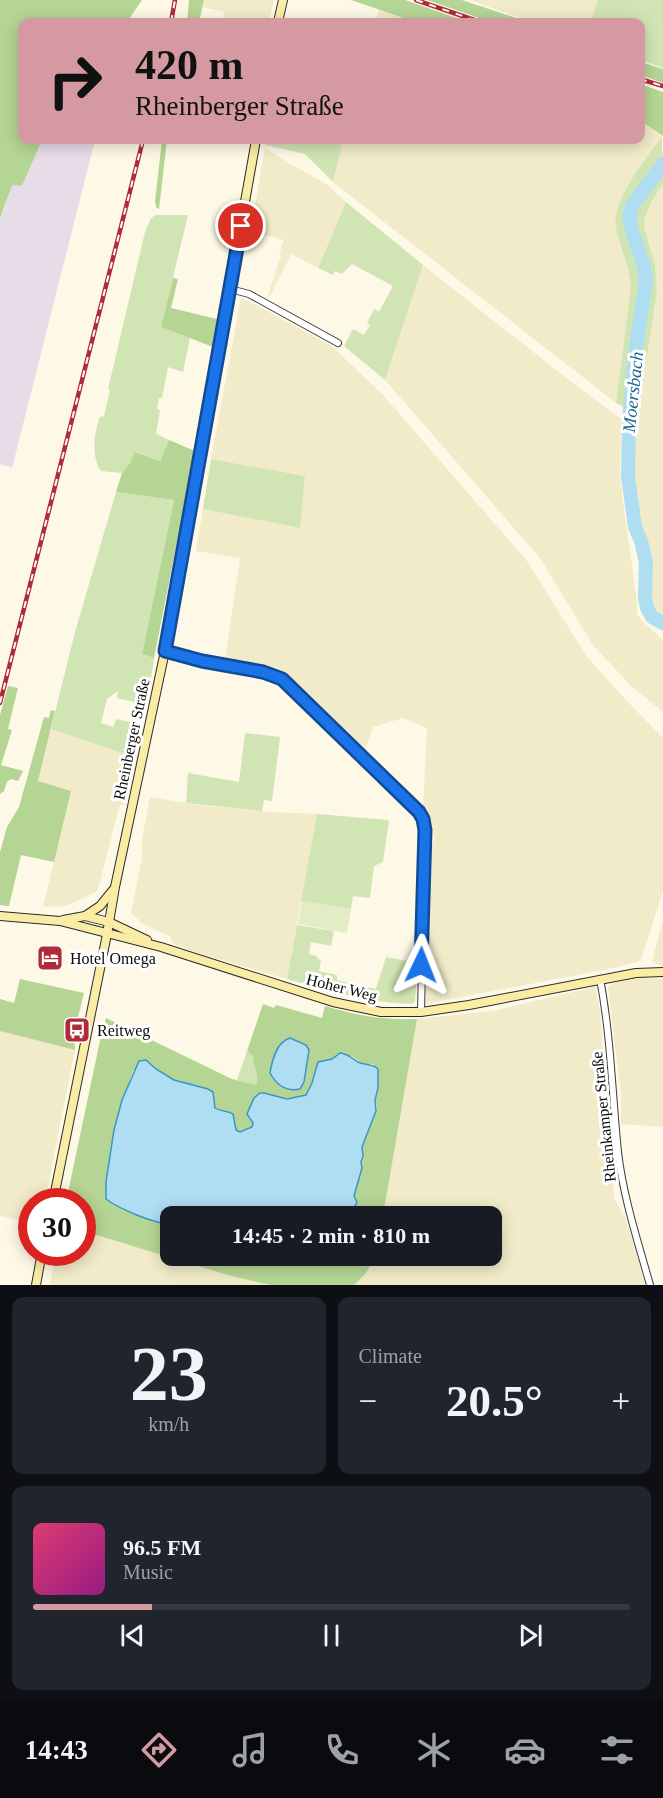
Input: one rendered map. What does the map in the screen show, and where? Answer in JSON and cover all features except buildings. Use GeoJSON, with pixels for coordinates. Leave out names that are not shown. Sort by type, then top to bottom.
{"type":"FeatureCollection","features":[{"type":"Feature","properties":{"kind":"main road"},"geometry":{"type":"LineString","coordinates":[[279,18],[283,0]]}},
{"type":"Feature","properties":{"kind":"main road","name":"Rheinberger Straße"},"geometry":{"type":"LineString","coordinates":[[56,1188],[115,887],[165,651],[255,144]]}},
{"type":"Feature","properties":{"kind":"main road"},"geometry":{"type":"LineString","coordinates":[[60,921],[85,916],[100,906],[115,887]]}},
{"type":"Feature","properties":{"kind":"main road"},"geometry":{"type":"LineString","coordinates":[[0,916],[60,921],[107,934]]}},
{"type":"Feature","properties":{"kind":"main road"},"geometry":{"type":"LineString","coordinates":[[85,916],[109,922]]}},
{"type":"Feature","properties":{"kind":"main road","name":"Hoher Weg"},"geometry":{"type":"LineString","coordinates":[[109,922],[161,947]]}},
{"type":"Feature","properties":{"kind":"main road","name":"Hoher Weg"},"geometry":{"type":"LineString","coordinates":[[107,934],[161,947],[352,1007],[381,1012],[421,1012],[503,999],[636,973],[663,972]]}},
{"type":"Feature","properties":{"kind":"main road"},"geometry":{"type":"LineString","coordinates":[[36,1285],[39,1266]]}},
{"type":"Feature","properties":{"kind":"street"},"geometry":{"type":"LineString","coordinates":[[230,289],[249,294],[338,343]]}},
{"type":"Feature","properties":{"kind":"street"},"geometry":{"type":"LineString","coordinates":[[165,651],[202,661],[263,672],[282,679],[419,812],[425,830],[421,1012]]}},
{"type":"Feature","properties":{"kind":"street","name":"Rheinkamper Straße"},"geometry":{"type":"LineString","coordinates":[[600,979],[608,1022],[623,1188],[650,1285]]}},
{"type":"Feature","properties":{"kind":"shaded area"},"geometry":{"type":"Polygon","coordinates":[[[204,0],[274,0],[270,18],[223,18],[225,12],[203,7],[204,0]]]}},
{"type":"Feature","properties":{"kind":"shaded area"},"geometry":{"type":"Polygon","coordinates":[[[469,0],[598,0],[591,18],[521,18],[469,0]]]}},
{"type":"Feature","properties":{"kind":"shaded area"},"geometry":{"type":"Polygon","coordinates":[[[379,10],[403,18],[376,18],[379,10]]]}},
{"type":"Feature","properties":{"kind":"shaded area"},"geometry":{"type":"Polygon","coordinates":[[[645,124],[662,136],[629,185],[616,225],[630,269],[631,286],[616,403],[333,182],[342,144],[645,144],[645,124]]]}},
{"type":"Feature","properties":{"kind":"shaded area"},"geometry":{"type":"Polygon","coordinates":[[[40,144],[94,144],[12,468],[0,464],[0,219],[10,188],[13,185],[22,186],[40,144]]]}},
{"type":"Feature","properties":{"kind":"shaded area"},"geometry":{"type":"Polygon","coordinates":[[[265,148],[326,184],[346,202],[318,268],[291,254],[270,296],[268,295],[284,240],[251,231],[265,148]]]}},
{"type":"Feature","properties":{"kind":"shaded area"},"geometry":{"type":"Polygon","coordinates":[[[663,184],[663,617],[656,610],[651,597],[653,574],[648,550],[634,509],[632,475],[638,414],[657,291],[655,266],[644,220],[651,202],[663,184]]]}},
{"type":"Feature","properties":{"kind":"shaded area"},"geometry":{"type":"Polygon","coordinates":[[[423,265],[621,419],[620,472],[637,614],[663,640],[663,712],[632,687],[593,645],[540,558],[385,380],[423,265]]]}},
{"type":"Feature","properties":{"kind":"shaded area"},"geometry":{"type":"Polygon","coordinates":[[[241,298],[332,346],[383,395],[527,561],[587,657],[663,738],[663,891],[641,960],[603,970],[425,1004],[429,852],[435,839],[432,825],[423,808],[427,728],[403,718],[373,727],[364,754],[284,677],[267,670],[225,661],[240,558],[196,551],[203,509],[300,528],[305,476],[211,459],[241,298]]]}},
{"type":"Feature","properties":{"kind":"shaded area"},"geometry":{"type":"Polygon","coordinates":[[[51,729],[136,758],[126,804],[119,807],[98,889],[66,906],[43,907],[71,791],[38,781],[51,729]]]}},
{"type":"Feature","properties":{"kind":"shaded area"},"geometry":{"type":"Polygon","coordinates":[[[150,797],[197,805],[317,814],[287,979],[194,952],[172,943],[171,937],[143,924],[131,913],[142,857],[142,840],[150,797]]]}},
{"type":"Feature","properties":{"kind":"shaded area"},"geometry":{"type":"Polygon","coordinates":[[[663,920],[663,966],[652,961],[663,920]]]}},
{"type":"Feature","properties":{"kind":"shaded area"},"geometry":{"type":"Polygon","coordinates":[[[645,977],[663,979],[663,1127],[621,1124],[621,1095],[608,986],[645,977]]]}},
{"type":"Feature","properties":{"kind":"shaded area"},"geometry":{"type":"Polygon","coordinates":[[[595,987],[600,1012],[614,1198],[631,1235],[645,1285],[354,1285],[370,1266],[502,1266],[502,1206],[385,1206],[417,1019],[492,1011],[595,987]]]}},
{"type":"Feature","properties":{"kind":"shaded area"},"geometry":{"type":"Polygon","coordinates":[[[0,1031],[75,1050],[48,1188],[18,1188],[18,1219],[0,1216],[0,1031]]]}},
{"type":"Feature","properties":{"kind":"shaded area"},"geometry":{"type":"Polygon","coordinates":[[[96,1235],[160,1254],[160,1266],[198,1266],[270,1285],[50,1285],[54,1266],[96,1266],[96,1235]]]}},
{"type":"Feature","properties":{"kind":"green space"},"geometry":{"type":"Polygon","coordinates":[[[0,0],[142,0],[130,18],[18,18],[18,144],[40,144],[22,186],[13,185],[0,219],[0,0]]]}},
{"type":"Feature","properties":{"kind":"green space"},"geometry":{"type":"Polygon","coordinates":[[[189,0],[204,0],[200,18],[187,18],[189,0]]]}},
{"type":"Feature","properties":{"kind":"green space"},"geometry":{"type":"Polygon","coordinates":[[[351,0],[405,0],[457,18],[403,18],[351,0]]]}},
{"type":"Feature","properties":{"kind":"green space"},"geometry":{"type":"Polygon","coordinates":[[[427,0],[462,0],[516,18],[479,18],[427,0]]]}},
{"type":"Feature","properties":{"kind":"green space"},"geometry":{"type":"Polygon","coordinates":[[[598,0],[663,0],[663,68],[645,61],[645,18],[591,18],[598,0]]]}},
{"type":"Feature","properties":{"kind":"green space"},"geometry":{"type":"Polygon","coordinates":[[[645,63],[663,69],[663,83],[645,76],[645,63]]]}},
{"type":"Feature","properties":{"kind":"green space"},"geometry":{"type":"Polygon","coordinates":[[[645,86],[663,92],[663,136],[645,124],[645,86]]]}},
{"type":"Feature","properties":{"kind":"green space"},"geometry":{"type":"Polygon","coordinates":[[[662,136],[663,184],[651,202],[644,220],[655,265],[657,291],[638,414],[616,403],[631,286],[616,227],[616,216],[619,204],[632,179],[662,136]]]}},
{"type":"Feature","properties":{"kind":"green space"},"geometry":{"type":"Polygon","coordinates":[[[162,144],[167,144],[159,209],[155,201],[162,144]]]}},
{"type":"Feature","properties":{"kind":"green space"},"geometry":{"type":"Polygon","coordinates":[[[342,144],[333,182],[305,154],[265,145],[342,144]]]}},
{"type":"Feature","properties":{"kind":"green space"},"geometry":{"type":"Polygon","coordinates":[[[346,202],[423,265],[385,380],[344,346],[353,329],[364,335],[370,325],[367,323],[374,309],[379,312],[393,286],[352,264],[342,274],[335,271],[333,275],[318,268],[346,202]]]}},
{"type":"Feature","properties":{"kind":"green space"},"geometry":{"type":"Polygon","coordinates":[[[156,215],[188,215],[161,327],[190,338],[183,372],[168,367],[162,398],[159,398],[157,409],[160,410],[156,434],[169,440],[160,461],[136,452],[122,473],[101,471],[96,459],[94,444],[96,430],[100,417],[104,416],[110,390],[108,389],[145,232],[151,218],[156,215]]]}},
{"type":"Feature","properties":{"kind":"green space"},"geometry":{"type":"Polygon","coordinates":[[[173,278],[178,279],[171,308],[217,319],[213,347],[161,327],[173,278]]]}},
{"type":"Feature","properties":{"kind":"green space"},"geometry":{"type":"Polygon","coordinates":[[[169,440],[195,451],[154,658],[142,654],[174,500],[116,492],[122,473],[135,452],[160,461],[169,440]]]}},
{"type":"Feature","properties":{"kind":"green space"},"geometry":{"type":"Polygon","coordinates":[[[211,459],[305,476],[300,528],[203,509],[211,459]]]}},
{"type":"Feature","properties":{"kind":"green space"},"geometry":{"type":"Polygon","coordinates":[[[116,492],[174,500],[142,654],[154,658],[147,705],[117,698],[118,691],[107,699],[101,723],[113,727],[116,719],[143,725],[136,758],[51,729],[75,632],[116,492]]]}},
{"type":"Feature","properties":{"kind":"green space"},"geometry":{"type":"Polygon","coordinates":[[[8,686],[18,688],[8,729],[12,730],[1,765],[23,771],[18,781],[11,779],[7,782],[4,791],[0,794],[0,715],[8,686]]]}},
{"type":"Feature","properties":{"kind":"green space"},"geometry":{"type":"Polygon","coordinates":[[[51,710],[55,711],[38,781],[71,791],[54,862],[21,855],[9,906],[0,905],[0,852],[7,827],[19,807],[44,717],[49,718],[51,710]]]}},
{"type":"Feature","properties":{"kind":"green space"},"geometry":{"type":"Polygon","coordinates":[[[245,733],[280,737],[272,801],[264,800],[262,811],[186,803],[188,773],[239,782],[245,733]]]}},
{"type":"Feature","properties":{"kind":"green space"},"geometry":{"type":"Polygon","coordinates":[[[317,814],[389,820],[383,862],[374,866],[370,898],[353,896],[351,909],[301,901],[317,814]]]}},
{"type":"Feature","properties":{"kind":"green space"},"geometry":{"type":"Polygon","coordinates":[[[302,901],[351,909],[347,933],[298,924],[302,901]]]}},
{"type":"Feature","properties":{"kind":"green space"},"geometry":{"type":"Polygon","coordinates":[[[297,925],[334,931],[331,946],[311,942],[309,954],[321,961],[319,971],[337,975],[337,980],[376,989],[386,957],[418,963],[415,1002],[412,1004],[365,999],[287,979],[297,925]]]}},
{"type":"Feature","properties":{"kind":"green space"},"geometry":{"type":"Polygon","coordinates":[[[20,979],[84,993],[74,1033],[75,1050],[0,1031],[0,999],[14,1003],[20,979]]]}},
{"type":"Feature","properties":{"kind":"green space"},"geometry":{"type":"Polygon","coordinates":[[[263,1004],[274,1008],[276,1005],[322,1018],[325,1006],[371,1017],[417,1019],[385,1206],[355,1206],[357,1202],[354,1196],[363,1156],[362,1147],[377,1107],[375,1100],[378,1080],[373,1064],[363,1064],[352,1056],[337,1055],[332,1059],[321,1061],[312,1086],[304,1096],[292,1099],[260,1093],[252,1104],[248,1117],[253,1127],[240,1132],[236,1130],[229,1111],[215,1108],[213,1092],[174,1080],[146,1061],[133,1071],[130,1079],[106,1182],[106,1199],[153,1222],[160,1223],[160,1254],[96,1235],[96,1188],[69,1188],[106,1018],[232,1079],[256,1085],[253,1056],[247,1051],[263,1004]],[[290,1038],[270,1073],[276,1083],[306,1045],[290,1038]]]}},
{"type":"Feature","properties":{"kind":"green space"},"geometry":{"type":"Polygon","coordinates":[[[247,1051],[253,1056],[256,1085],[237,1080],[247,1051]]]}},
{"type":"Feature","properties":{"kind":"green space"},"geometry":{"type":"Polygon","coordinates":[[[198,1266],[370,1266],[354,1285],[270,1285],[198,1266]]]}},
{"type":"Feature","properties":{"kind":"water"},"geometry":{"type":"Polygon","coordinates":[[[290,1038],[306,1045],[309,1050],[304,1082],[300,1089],[295,1090],[282,1086],[270,1073],[278,1048],[281,1043],[290,1038]]]}},
{"type":"Feature","properties":{"kind":"water"},"geometry":{"type":"Polygon","coordinates":[[[340,1053],[378,1069],[376,1111],[362,1147],[362,1168],[354,1196],[357,1202],[355,1206],[160,1206],[160,1222],[137,1215],[106,1199],[106,1182],[114,1130],[122,1100],[139,1061],[146,1060],[174,1080],[213,1092],[215,1108],[233,1114],[236,1130],[240,1132],[252,1127],[253,1123],[247,1114],[254,1098],[260,1093],[287,1099],[306,1095],[318,1062],[332,1059],[340,1053]]]}},
{"type":"Feature","properties":{"kind":"waterway","name":"Moersbach"},"geometry":{"type":"LineString","coordinates":[[663,164],[632,206],[629,217],[644,266],[646,282],[636,347],[629,418],[628,476],[635,527],[646,562],[647,608],[652,617],[663,623]]}},
{"type":"Feature","properties":{"kind":"railway"},"geometry":{"type":"LineString","coordinates":[[172,18],[175,0]]}},
{"type":"Feature","properties":{"kind":"railway"},"geometry":{"type":"LineString","coordinates":[[416,0],[468,18]]}},
{"type":"Feature","properties":{"kind":"railway"},"geometry":{"type":"LineString","coordinates":[[645,81],[663,86]]}},
{"type":"Feature","properties":{"kind":"railway"},"geometry":{"type":"LineString","coordinates":[[0,703],[142,144]]}},
{"type":"Feature","properties":{"kind":"place","name":"Hotel Omega"},"geometry":{"type":"Point","coordinates":[50,958]}},
{"type":"Feature","properties":{"kind":"place","name":"Reitweg"},"geometry":{"type":"Point","coordinates":[77,1030]}},
{"type":"Feature","properties":{"kind":"route"},"geometry":{"type":"LineString","coordinates":[[241,226],[165,651],[202,661],[263,672],[282,679],[419,812],[425,830],[421,965]]}}]}
